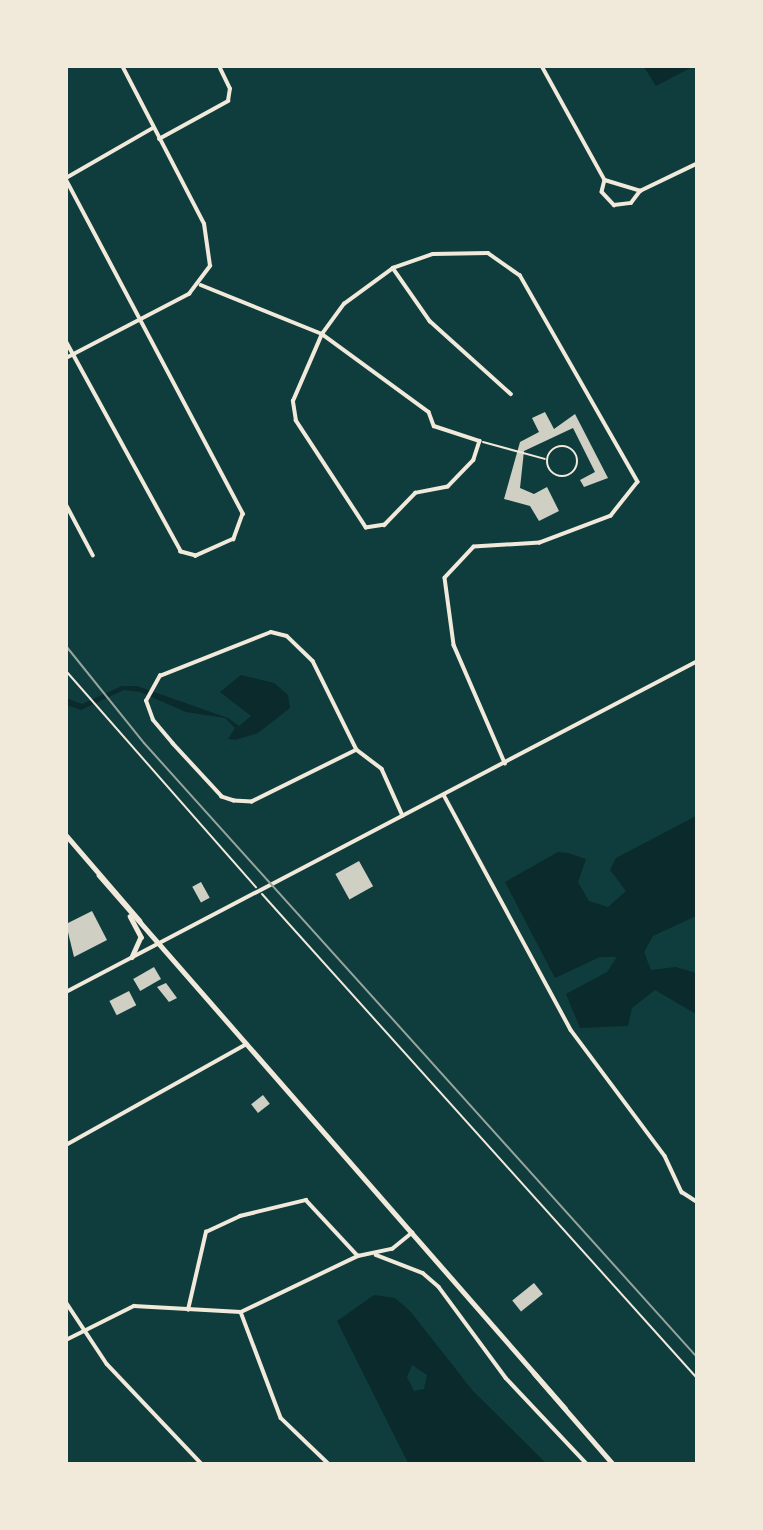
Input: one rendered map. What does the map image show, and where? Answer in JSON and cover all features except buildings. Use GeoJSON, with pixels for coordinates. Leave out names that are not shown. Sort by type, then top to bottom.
{"type":"FeatureCollection","features":[{"type":"Feature","properties":{"kind":"main road"},"geometry":{"type":"LineString","coordinates":[[66,835],[130,915],[141,937],[132,957]]}},
{"type":"Feature","properties":{"kind":"main road"},"geometry":{"type":"LineString","coordinates":[[99,875],[612,1464]]}},
{"type":"Feature","properties":{"kind":"main road"},"geometry":{"type":"LineString","coordinates":[[130,915],[142,922]]}},
{"type":"Feature","properties":{"kind":"street"},"geometry":{"type":"LineString","coordinates":[[66,358],[142,320],[201,285],[210,266],[210,238],[122,66]]}},
{"type":"Feature","properties":{"kind":"street"},"geometry":{"type":"LineString","coordinates":[[159,139],[222,106],[231,95],[219,66]]}},
{"type":"Feature","properties":{"kind":"street"},"geometry":{"type":"LineString","coordinates":[[542,66],[605,180],[602,192],[614,205],[631,203],[640,191],[696,164]]}},
{"type":"Feature","properties":{"kind":"street"},"geometry":{"type":"LineString","coordinates":[[66,342],[181,552],[196,556],[234,539],[243,514],[66,178],[153,128]]}},
{"type":"Feature","properties":{"kind":"street"},"geometry":{"type":"LineString","coordinates":[[605,180],[640,191]]}},
{"type":"Feature","properties":{"kind":"street"},"geometry":{"type":"LineString","coordinates":[[201,285],[322,334],[429,412],[435,426],[480,441],[474,460],[448,487],[416,493],[385,525],[366,528],[296,421],[293,401],[322,334],[344,304],[393,268],[463,251],[512,265],[559,352],[587,384],[638,482],[624,507],[601,521],[541,543],[474,547],[445,578],[454,645],[505,762]]}},
{"type":"Feature","properties":{"kind":"street"},"geometry":{"type":"LineString","coordinates":[[393,268],[430,321],[511,394]]}},
{"type":"Feature","properties":{"kind":"street"},"geometry":{"type":"LineString","coordinates":[[66,504],[93,555]]}},
{"type":"Feature","properties":{"kind":"street"},"geometry":{"type":"LineString","coordinates":[[357,750],[252,802],[233,801],[213,789],[153,720],[148,698],[150,690],[160,676],[271,632],[287,636],[313,661],[340,725],[357,750],[382,769],[403,816]]}},
{"type":"Feature","properties":{"kind":"street"},"geometry":{"type":"LineString","coordinates":[[66,992],[696,662]]}},
{"type":"Feature","properties":{"kind":"street"},"geometry":{"type":"LineString","coordinates":[[444,795],[571,1030],[665,1156],[686,1197],[696,1201]]}},
{"type":"Feature","properties":{"kind":"street"},"geometry":{"type":"LineString","coordinates":[[66,1145],[247,1044]]}},
{"type":"Feature","properties":{"kind":"street"},"geometry":{"type":"LineString","coordinates":[[188,1310],[200,1243],[219,1223],[240,1216],[306,1200],[358,1256]]}},
{"type":"Feature","properties":{"kind":"street"},"geometry":{"type":"LineString","coordinates":[[376,1255],[412,1233]]}},
{"type":"Feature","properties":{"kind":"street"},"geometry":{"type":"LineString","coordinates":[[66,1340],[134,1306],[241,1312],[358,1256],[376,1255],[423,1273],[439,1287],[506,1378],[587,1464]]}},
{"type":"Feature","properties":{"kind":"street"},"geometry":{"type":"LineString","coordinates":[[66,1302],[83,1331],[132,1394],[202,1464]]}},
{"type":"Feature","properties":{"kind":"street"},"geometry":{"type":"LineString","coordinates":[[241,1312],[281,1418],[330,1464]]}},
{"type":"Feature","properties":{"kind":"path"},"geometry":{"type":"LineString","coordinates":[[480,441],[546,459],[560,477],[577,463],[566,446],[551,450],[546,459]]}},
{"type":"Feature","properties":{"kind":"path"},"geometry":{"type":"LineString","coordinates":[[66,671],[97,711],[257,888]]}},
{"type":"Feature","properties":{"kind":"path"},"geometry":{"type":"LineString","coordinates":[[264,896],[696,1377]]}},
{"type":"Feature","properties":{"kind":"water"},"geometry":{"type":"Polygon","coordinates":[[[644,66],[692,67],[656,86],[644,66]]]}},
{"type":"Feature","properties":{"kind":"water"},"geometry":{"type":"Polygon","coordinates":[[[241,675],[274,683],[288,695],[290,708],[258,733],[235,740],[228,739],[235,728],[225,718],[186,712],[140,692],[124,690],[81,710],[67,705],[66,698],[82,704],[122,686],[137,686],[228,718],[239,726],[251,716],[220,692],[241,675]]]}},
{"type":"Feature","properties":{"kind":"water"},"geometry":{"type":"Polygon","coordinates":[[[696,816],[696,916],[653,936],[644,952],[651,970],[676,967],[696,973],[696,1014],[655,990],[632,1008],[628,1026],[580,1028],[566,994],[607,972],[617,957],[600,957],[555,978],[505,882],[558,852],[568,853],[586,859],[578,882],[589,901],[608,907],[626,891],[610,870],[616,858],[696,816]]]}},
{"type":"Feature","properties":{"kind":"water"},"geometry":{"type":"Polygon","coordinates":[[[374,1295],[395,1298],[410,1311],[473,1391],[546,1463],[408,1463],[337,1321],[374,1295]],[[412,1365],[407,1377],[414,1391],[424,1389],[427,1375],[412,1365]]]}},
{"type":"Feature","properties":{"kind":"railway"},"geometry":{"type":"LineString","coordinates":[[66,646],[144,743],[696,1356]]}}]}
